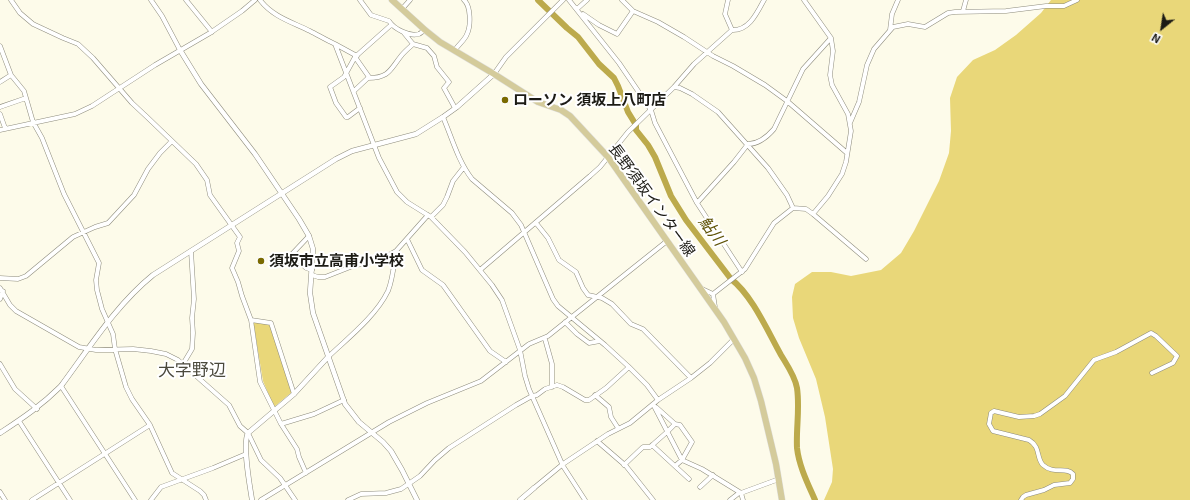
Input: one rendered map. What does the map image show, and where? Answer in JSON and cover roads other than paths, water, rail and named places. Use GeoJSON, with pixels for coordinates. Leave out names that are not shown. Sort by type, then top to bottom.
{"type":"FeatureCollection","features":[{"type":"Feature","properties":{"kind":"main road","name":"長野須坂インター線"},"geometry":{"type":"LineString","coordinates":[[392,0],[424,30],[440,42],[538,102],[561,110],[570,116],[608,158],[735,338],[754,378],[774,457],[782,500]]}},
{"type":"Feature","properties":{"kind":"street"},"geometry":{"type":"LineString","coordinates":[[11,0],[20,13],[33,24],[78,44],[93,58],[132,103],[196,164],[207,180],[210,195],[240,237],[237,243],[239,251],[232,268],[252,320],[260,382],[281,424],[297,449],[298,457],[306,473]]}},
{"type":"Feature","properties":{"kind":"street"},"geometry":{"type":"LineString","coordinates":[[152,0],[200,84],[255,154],[309,236],[313,249],[310,293],[312,313],[344,400],[359,422],[383,442],[391,451],[417,500]]}},
{"type":"Feature","properties":{"kind":"street"},"geometry":{"type":"LineString","coordinates":[[186,0],[212,32]]}},
{"type":"Feature","properties":{"kind":"street"},"geometry":{"type":"LineString","coordinates":[[0,130],[75,114],[92,106],[155,64],[212,32],[255,0]]}},
{"type":"Feature","properties":{"kind":"street"},"geometry":{"type":"LineString","coordinates":[[260,0],[280,18],[311,31],[356,56],[369,77],[368,78]]}},
{"type":"Feature","properties":{"kind":"street"},"geometry":{"type":"LineString","coordinates":[[360,0],[371,15],[389,22],[391,25],[403,31],[418,34],[424,30]]}},
{"type":"Feature","properties":{"kind":"street"},"geometry":{"type":"LineString","coordinates":[[402,9],[410,0]]}},
{"type":"Feature","properties":{"kind":"street"},"geometry":{"type":"LineString","coordinates":[[455,50],[468,34],[470,12],[468,3],[464,0]]}},
{"type":"Feature","properties":{"kind":"street"},"geometry":{"type":"LineString","coordinates":[[0,433],[37,408],[61,386],[123,304],[137,288],[153,275],[336,159],[352,151],[416,134],[443,117],[494,74],[506,57],[563,0]]}},
{"type":"Feature","properties":{"kind":"street"},"geometry":{"type":"LineString","coordinates":[[569,0],[619,63],[650,111],[697,203],[742,272]]}},
{"type":"Feature","properties":{"kind":"street"},"geometry":{"type":"LineString","coordinates":[[578,10],[587,0]]}},
{"type":"Feature","properties":{"kind":"street"},"geometry":{"type":"LineString","coordinates":[[622,0],[633,10],[684,37],[787,100],[847,153]]}},
{"type":"Feature","properties":{"kind":"street"},"geometry":{"type":"LineString","coordinates":[[728,0],[725,14],[732,30]]}},
{"type":"Feature","properties":{"kind":"street"},"geometry":{"type":"LineString","coordinates":[[480,270],[590,176],[608,158],[628,132],[674,87],[694,64],[732,30],[747,26],[764,0]]}},
{"type":"Feature","properties":{"kind":"street"},"geometry":{"type":"LineString","coordinates":[[804,0],[831,38],[833,51],[830,76],[832,85],[848,114],[851,138],[842,174],[828,196],[813,214]]}},
{"type":"Feature","properties":{"kind":"street"},"geometry":{"type":"LineString","coordinates":[[890,31],[892,14],[898,0]]}},
{"type":"Feature","properties":{"kind":"street"},"geometry":{"type":"LineString","coordinates":[[964,11],[966,0]]}},
{"type":"Feature","properties":{"kind":"street"},"geometry":{"type":"LineString","coordinates":[[850,123],[859,102],[867,65],[874,48],[893,27],[908,24],[925,27],[948,13],[964,11],[1006,11],[1046,6],[1064,6],[1078,0]]}},
{"type":"Feature","properties":{"kind":"street"},"geometry":{"type":"LineString","coordinates":[[578,10],[599,25],[617,34],[633,10]]}},
{"type":"Feature","properties":{"kind":"street"},"geometry":{"type":"LineString","coordinates":[[360,108],[348,118],[346,117],[336,103],[330,87],[344,77],[356,56],[391,25]]}},
{"type":"Feature","properties":{"kind":"street"},"geometry":{"type":"LineString","coordinates":[[403,31],[413,44],[427,48],[434,56],[437,67],[449,82],[444,88],[455,108]]}},
{"type":"Feature","properties":{"kind":"street"},"geometry":{"type":"LineString","coordinates":[[697,203],[748,144],[751,144],[769,134],[774,129],[803,69],[831,38]]}},
{"type":"Feature","properties":{"kind":"street"},"geometry":{"type":"LineString","coordinates":[[335,44],[379,158],[397,192],[401,198],[429,216],[465,252],[502,300],[520,350],[524,376],[532,396],[563,464],[585,500]]}},
{"type":"Feature","properties":{"kind":"street"},"geometry":{"type":"LineString","coordinates":[[354,91],[368,78],[378,78],[392,69],[401,56],[413,44]]}},
{"type":"Feature","properties":{"kind":"street"},"geometry":{"type":"LineString","coordinates":[[0,46],[11,76],[24,91],[34,122],[42,138],[64,194],[99,263],[96,280],[97,290],[102,309],[113,334],[115,349],[126,387],[132,399],[150,425],[172,473],[200,491],[206,500]]}},
{"type":"Feature","properties":{"kind":"street"},"geometry":{"type":"LineString","coordinates":[[0,82],[11,76]]}},
{"type":"Feature","properties":{"kind":"street"},"geometry":{"type":"LineString","coordinates":[[674,87],[680,88],[718,112],[748,144],[776,178],[793,208]]}},
{"type":"Feature","properties":{"kind":"street"},"geometry":{"type":"LineString","coordinates":[[0,107],[26,98]]}},
{"type":"Feature","properties":{"kind":"street"},"geometry":{"type":"LineString","coordinates":[[0,114],[5,128]]}},
{"type":"Feature","properties":{"kind":"street"},"geometry":{"type":"LineString","coordinates":[[443,117],[464,167],[472,179],[512,213],[521,225],[553,299],[558,306],[629,367],[647,385],[658,400]]}},
{"type":"Feature","properties":{"kind":"street"},"geometry":{"type":"LineString","coordinates":[[0,278],[18,279],[26,276],[66,242],[83,232],[108,223],[122,210],[134,195],[148,169],[160,153],[172,141]]}},
{"type":"Feature","properties":{"kind":"street"},"geometry":{"type":"LineString","coordinates":[[309,236],[292,254],[306,268],[318,277],[325,277],[353,266],[382,259],[396,251],[429,216],[443,205],[453,181],[464,167]]}},
{"type":"Feature","properties":{"kind":"street"},"geometry":{"type":"LineString","coordinates":[[714,293],[742,272],[750,262],[774,223],[793,208],[806,209],[866,259]]}},
{"type":"Feature","properties":{"kind":"street"},"geometry":{"type":"LineString","coordinates":[[536,223],[548,238],[559,260],[576,272],[588,295],[602,298],[612,304],[631,324],[643,329],[691,378]]}},
{"type":"Feature","properties":{"kind":"street"},"geometry":{"type":"LineString","coordinates":[[406,239],[422,270],[443,285],[490,351],[506,362]]}},
{"type":"Feature","properties":{"kind":"street"},"geometry":{"type":"LineString","coordinates":[[261,500],[371,432],[427,402],[481,381],[529,344],[545,339],[667,241]]}},
{"type":"Feature","properties":{"kind":"street"},"geometry":{"type":"LineString","coordinates":[[184,364],[192,349],[193,334],[192,318],[194,299],[191,251]]}},
{"type":"Feature","properties":{"kind":"street"},"geometry":{"type":"LineString","coordinates":[[252,500],[245,438],[294,394],[328,357],[367,319],[381,302],[389,289],[396,251]]}},
{"type":"Feature","properties":{"kind":"street"},"geometry":{"type":"LineString","coordinates":[[700,288],[714,293]]}},
{"type":"Feature","properties":{"kind":"street"},"geometry":{"type":"LineString","coordinates":[[0,300],[1,290]]}},
{"type":"Feature","properties":{"kind":"street"},"geometry":{"type":"LineString","coordinates":[[1,290],[10,305],[16,311],[79,347],[106,351],[115,349],[133,349],[166,354],[184,364],[229,405],[240,426],[248,434],[261,460],[270,467],[295,500]]}},
{"type":"Feature","properties":{"kind":"street"},"geometry":{"type":"LineString","coordinates":[[714,293],[715,308]]}},
{"type":"Feature","properties":{"kind":"street"},"geometry":{"type":"LineString","coordinates":[[252,320],[271,323],[294,394]]}},
{"type":"Feature","properties":{"kind":"street"},"geometry":{"type":"LineString","coordinates":[[565,322],[576,333],[590,343],[600,341]]}},
{"type":"Feature","properties":{"kind":"street"},"geometry":{"type":"LineString","coordinates":[[576,333],[583,327]]}},
{"type":"Feature","properties":{"kind":"street"},"geometry":{"type":"LineString","coordinates":[[1021,500],[1026,495],[1044,490],[1054,485],[1070,482],[1073,479],[1073,474],[1068,471],[1054,471],[1048,469],[1042,464],[1037,448],[1033,442],[993,431],[989,424],[991,413],[994,411],[1020,417],[1040,414],[1065,396],[1094,360],[1116,352],[1151,333],[1161,339],[1177,356],[1174,362],[1152,373]]}},
{"type":"Feature","properties":{"kind":"street"},"geometry":{"type":"LineString","coordinates":[[520,500],[563,464],[597,441],[630,422],[658,400],[691,378],[710,363],[735,338]]}},
{"type":"Feature","properties":{"kind":"street"},"geometry":{"type":"LineString","coordinates":[[545,339],[552,364],[552,387]]}},
{"type":"Feature","properties":{"kind":"street"},"geometry":{"type":"LineString","coordinates":[[0,364],[15,389],[37,408]]}},
{"type":"Feature","properties":{"kind":"street"},"geometry":{"type":"LineString","coordinates":[[348,500],[362,494],[396,491],[409,484],[420,476],[449,448],[545,389],[557,385],[585,400],[589,400],[606,388],[629,367]]}},
{"type":"Feature","properties":{"kind":"street"},"geometry":{"type":"LineString","coordinates":[[61,386],[135,500]]}},
{"type":"Feature","properties":{"kind":"street"},"geometry":{"type":"LineString","coordinates":[[595,395],[609,407],[611,417],[618,428]]}},
{"type":"Feature","properties":{"kind":"street"},"geometry":{"type":"LineString","coordinates":[[281,424],[314,414],[344,400]]}},
{"type":"Feature","properties":{"kind":"street"},"geometry":{"type":"LineString","coordinates":[[653,404],[675,424],[680,425],[692,442],[682,460],[675,466]]}},
{"type":"Feature","properties":{"kind":"street"},"geometry":{"type":"LineString","coordinates":[[653,404],[682,460],[713,475],[740,493],[742,500]]}},
{"type":"Feature","properties":{"kind":"street"},"geometry":{"type":"LineString","coordinates":[[19,420],[70,500]]}},
{"type":"Feature","properties":{"kind":"street"},"geometry":{"type":"LineString","coordinates":[[624,465],[643,447],[650,447],[675,424]]}},
{"type":"Feature","properties":{"kind":"street"},"geometry":{"type":"LineString","coordinates":[[32,500],[150,425]]}},
{"type":"Feature","properties":{"kind":"street"},"geometry":{"type":"LineString","coordinates":[[597,441],[624,465],[653,500]]}},
{"type":"Feature","properties":{"kind":"street"},"geometry":{"type":"LineString","coordinates":[[652,445],[689,479]]}},
{"type":"Feature","properties":{"kind":"street"},"geometry":{"type":"LineString","coordinates":[[151,500],[161,487],[246,454]]}},
{"type":"Feature","properties":{"kind":"street"},"geometry":{"type":"LineString","coordinates":[[700,487],[713,475]]}},
{"type":"Feature","properties":{"kind":"street"},"geometry":{"type":"LineString","coordinates":[[730,500],[740,493],[779,479]]}},
{"type":"Feature","properties":{"kind":"street"},"geometry":{"type":"LineString","coordinates":[[0,492],[5,500]]}},
{"type":"Feature","properties":{"kind":"waterway","name":"鮎川"},"geometry":{"type":"LineString","coordinates":[[538,0],[578,37],[599,64],[614,78],[628,112],[636,125],[636,130],[655,157],[671,196],[686,220],[731,279],[746,294],[765,325],[796,384],[798,396],[798,455],[804,475],[815,500]]}},
{"type":"Feature","properties":{"kind":"place","name":"ローソン 須坂上八町店"},"geometry":{"type":"Point","coordinates":[505,100]}},
{"type":"Feature","properties":{"kind":"place","name":"須坂市立高甫小学校"},"geometry":{"type":"Point","coordinates":[261,261]}},
{"type":"Feature","properties":{"kind":"district","name":"大字野辺"},"geometry":{"type":"Point","coordinates":[192,370]}}]}
